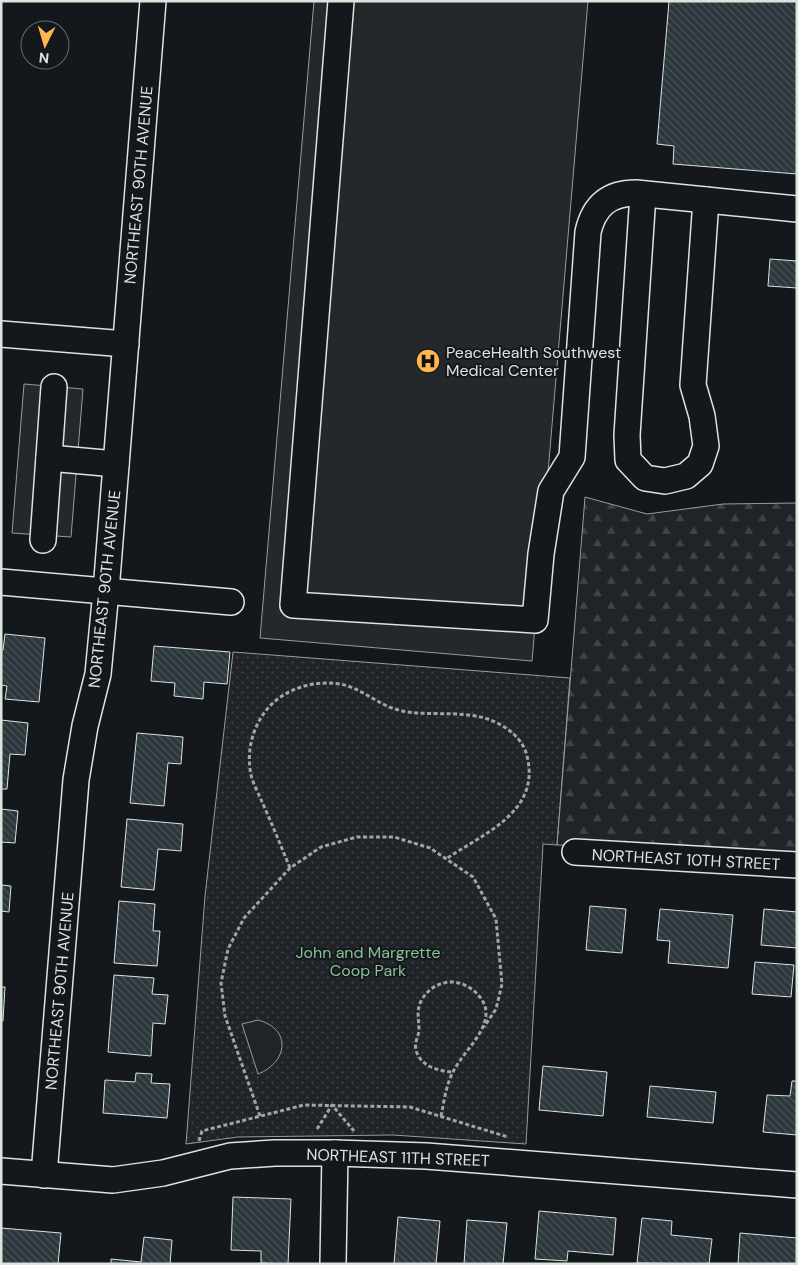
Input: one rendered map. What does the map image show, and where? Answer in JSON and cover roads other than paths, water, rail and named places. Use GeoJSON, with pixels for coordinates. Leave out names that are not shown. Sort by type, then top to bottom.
{"type":"FeatureCollection","features":[{"type":"Feature","properties":{"kind":"street","name":"NORTHEAST 90TH AVENUE"},"geometry":{"type":"LineString","coordinates":[[44,1174],[76,780],[85,726],[98,674],[106,591],[153,1]]}},
{"type":"Feature","properties":{"kind":"street"},"geometry":{"type":"LineString","coordinates":[[341,1],[293,605],[535,620],[541,554],[551,491],[572,457],[588,232],[591,218],[598,207],[609,198],[622,193],[797,209]]}},
{"type":"Feature","properties":{"kind":"street"},"geometry":{"type":"LineString","coordinates":[[643,194],[627,435],[628,460],[645,478],[665,481],[686,476],[700,464],[706,446],[702,416],[693,385],[706,200]]}},
{"type":"Feature","properties":{"kind":"street"},"geometry":{"type":"LineString","coordinates":[[1,334],[126,344]]}},
{"type":"Feature","properties":{"kind":"street"},"geometry":{"type":"LineString","coordinates":[[43,540],[54,387]]}},
{"type":"Feature","properties":{"kind":"street"},"geometry":{"type":"LineString","coordinates":[[49,458],[116,464]]}},
{"type":"Feature","properties":{"kind":"street"},"geometry":{"type":"LineString","coordinates":[[1,582],[231,602]]}},
{"type":"Feature","properties":{"kind":"street","name":"NORTHEAST 10TH STREET"},"geometry":{"type":"LineString","coordinates":[[575,852],[797,865]]}},
{"type":"Feature","properties":{"kind":"street","name":"NORTHEAST 11TH STREET"},"geometry":{"type":"LineString","coordinates":[[1,1171],[113,1180],[163,1173],[230,1156],[275,1153],[335,1153],[426,1156],[797,1185]]}},
{"type":"Feature","properties":{"kind":"street"},"geometry":{"type":"LineString","coordinates":[[333,1264],[335,1153]]}},
{"type":"Feature","properties":{"kind":"place","name":"PeaceHealth Southwest Medical Center"},"geometry":{"type":"Point","coordinates":[428,361]}},
{"type":"Feature","properties":{"kind":"park label","name":"John and Margrette Coop Park"},"geometry":{"type":"Point","coordinates":[368,961]}}]}
